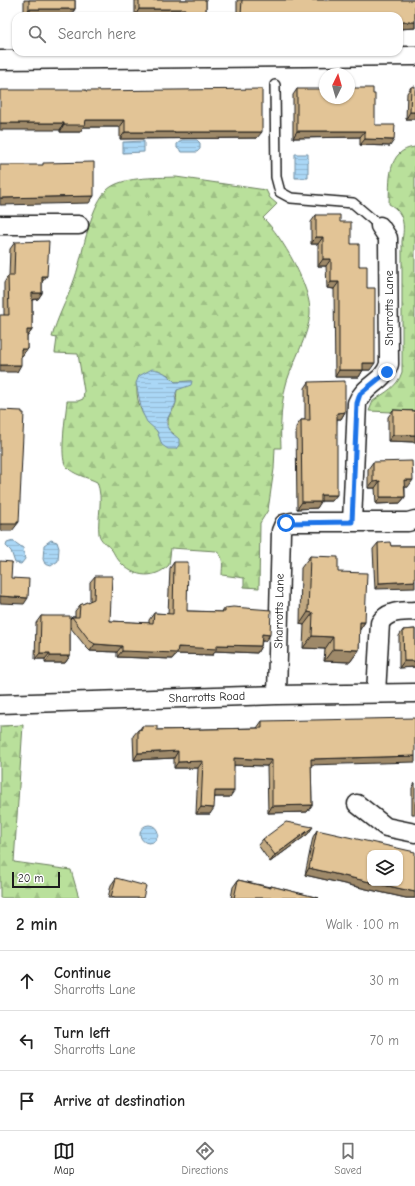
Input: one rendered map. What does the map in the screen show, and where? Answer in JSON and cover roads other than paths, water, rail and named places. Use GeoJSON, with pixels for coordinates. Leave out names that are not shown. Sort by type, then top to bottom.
{"type":"FeatureCollection","features":[{"type":"Feature","properties":{"kind":"street"},"geometry":{"type":"LineString","coordinates":[[0,60],[415,56]]}},
{"type":"Feature","properties":{"kind":"street"},"geometry":{"type":"LineString","coordinates":[[0,225],[79,225]]}},
{"type":"Feature","properties":{"kind":"street","name":"Sharrotts Lane"},"geometry":{"type":"LineString","coordinates":[[352,522],[357,403],[360,394],[387,372],[389,364],[388,238],[380,226]]}},
{"type":"Feature","properties":{"kind":"street","name":"Sharrotts Lane"},"geometry":{"type":"LineString","coordinates":[[277,695],[282,527],[284,524],[292,522],[408,522],[415,520]]}},
{"type":"Feature","properties":{"kind":"street"},"geometry":{"type":"LineString","coordinates":[[376,693],[380,623],[384,616],[391,612],[415,611]]}},
{"type":"Feature","properties":{"kind":"street","name":"Sharrotts Road"},"geometry":{"type":"LineString","coordinates":[[0,704],[277,695],[415,693]]}},
{"type":"Feature","properties":{"kind":"street"},"geometry":{"type":"LineString","coordinates":[[357,804],[386,827],[415,833]]}},
{"type":"Feature","properties":{"kind":"lane"},"geometry":{"type":"LineString","coordinates":[[275,85],[276,177],[280,192],[291,198],[353,203],[380,226]]}},
{"type":"Feature","properties":{"kind":"water"},"geometry":{"type":"Polygon","coordinates":[[[182,140],[197,140],[200,143],[200,149],[197,152],[182,152],[177,148],[177,144],[182,140]]]}},
{"type":"Feature","properties":{"kind":"water"},"geometry":{"type":"Polygon","coordinates":[[[144,141],[144,152],[123,153],[123,142],[144,141]]]}},
{"type":"Feature","properties":{"kind":"water"},"geometry":{"type":"Polygon","coordinates":[[[295,154],[308,154],[308,178],[295,178],[295,154]]]}},
{"type":"Feature","properties":{"kind":"water"},"geometry":{"type":"Polygon","coordinates":[[[152,369],[165,373],[175,382],[192,381],[191,385],[177,390],[175,396],[176,402],[169,415],[167,423],[169,430],[179,439],[179,445],[176,449],[168,449],[162,445],[157,431],[147,422],[142,412],[136,383],[139,376],[152,369]]]}},
{"type":"Feature","properties":{"kind":"water"},"geometry":{"type":"Polygon","coordinates":[[[51,540],[57,542],[59,548],[58,561],[51,566],[45,564],[43,559],[44,545],[51,540]]]}},
{"type":"Feature","properties":{"kind":"water"},"geometry":{"type":"Polygon","coordinates":[[[13,541],[23,548],[25,559],[21,564],[15,563],[11,551],[6,546],[7,543],[13,541]]]}},
{"type":"Feature","properties":{"kind":"water"},"geometry":{"type":"Polygon","coordinates":[[[145,825],[153,825],[158,830],[156,841],[153,843],[145,843],[140,838],[140,830],[145,825]]]}}]}
